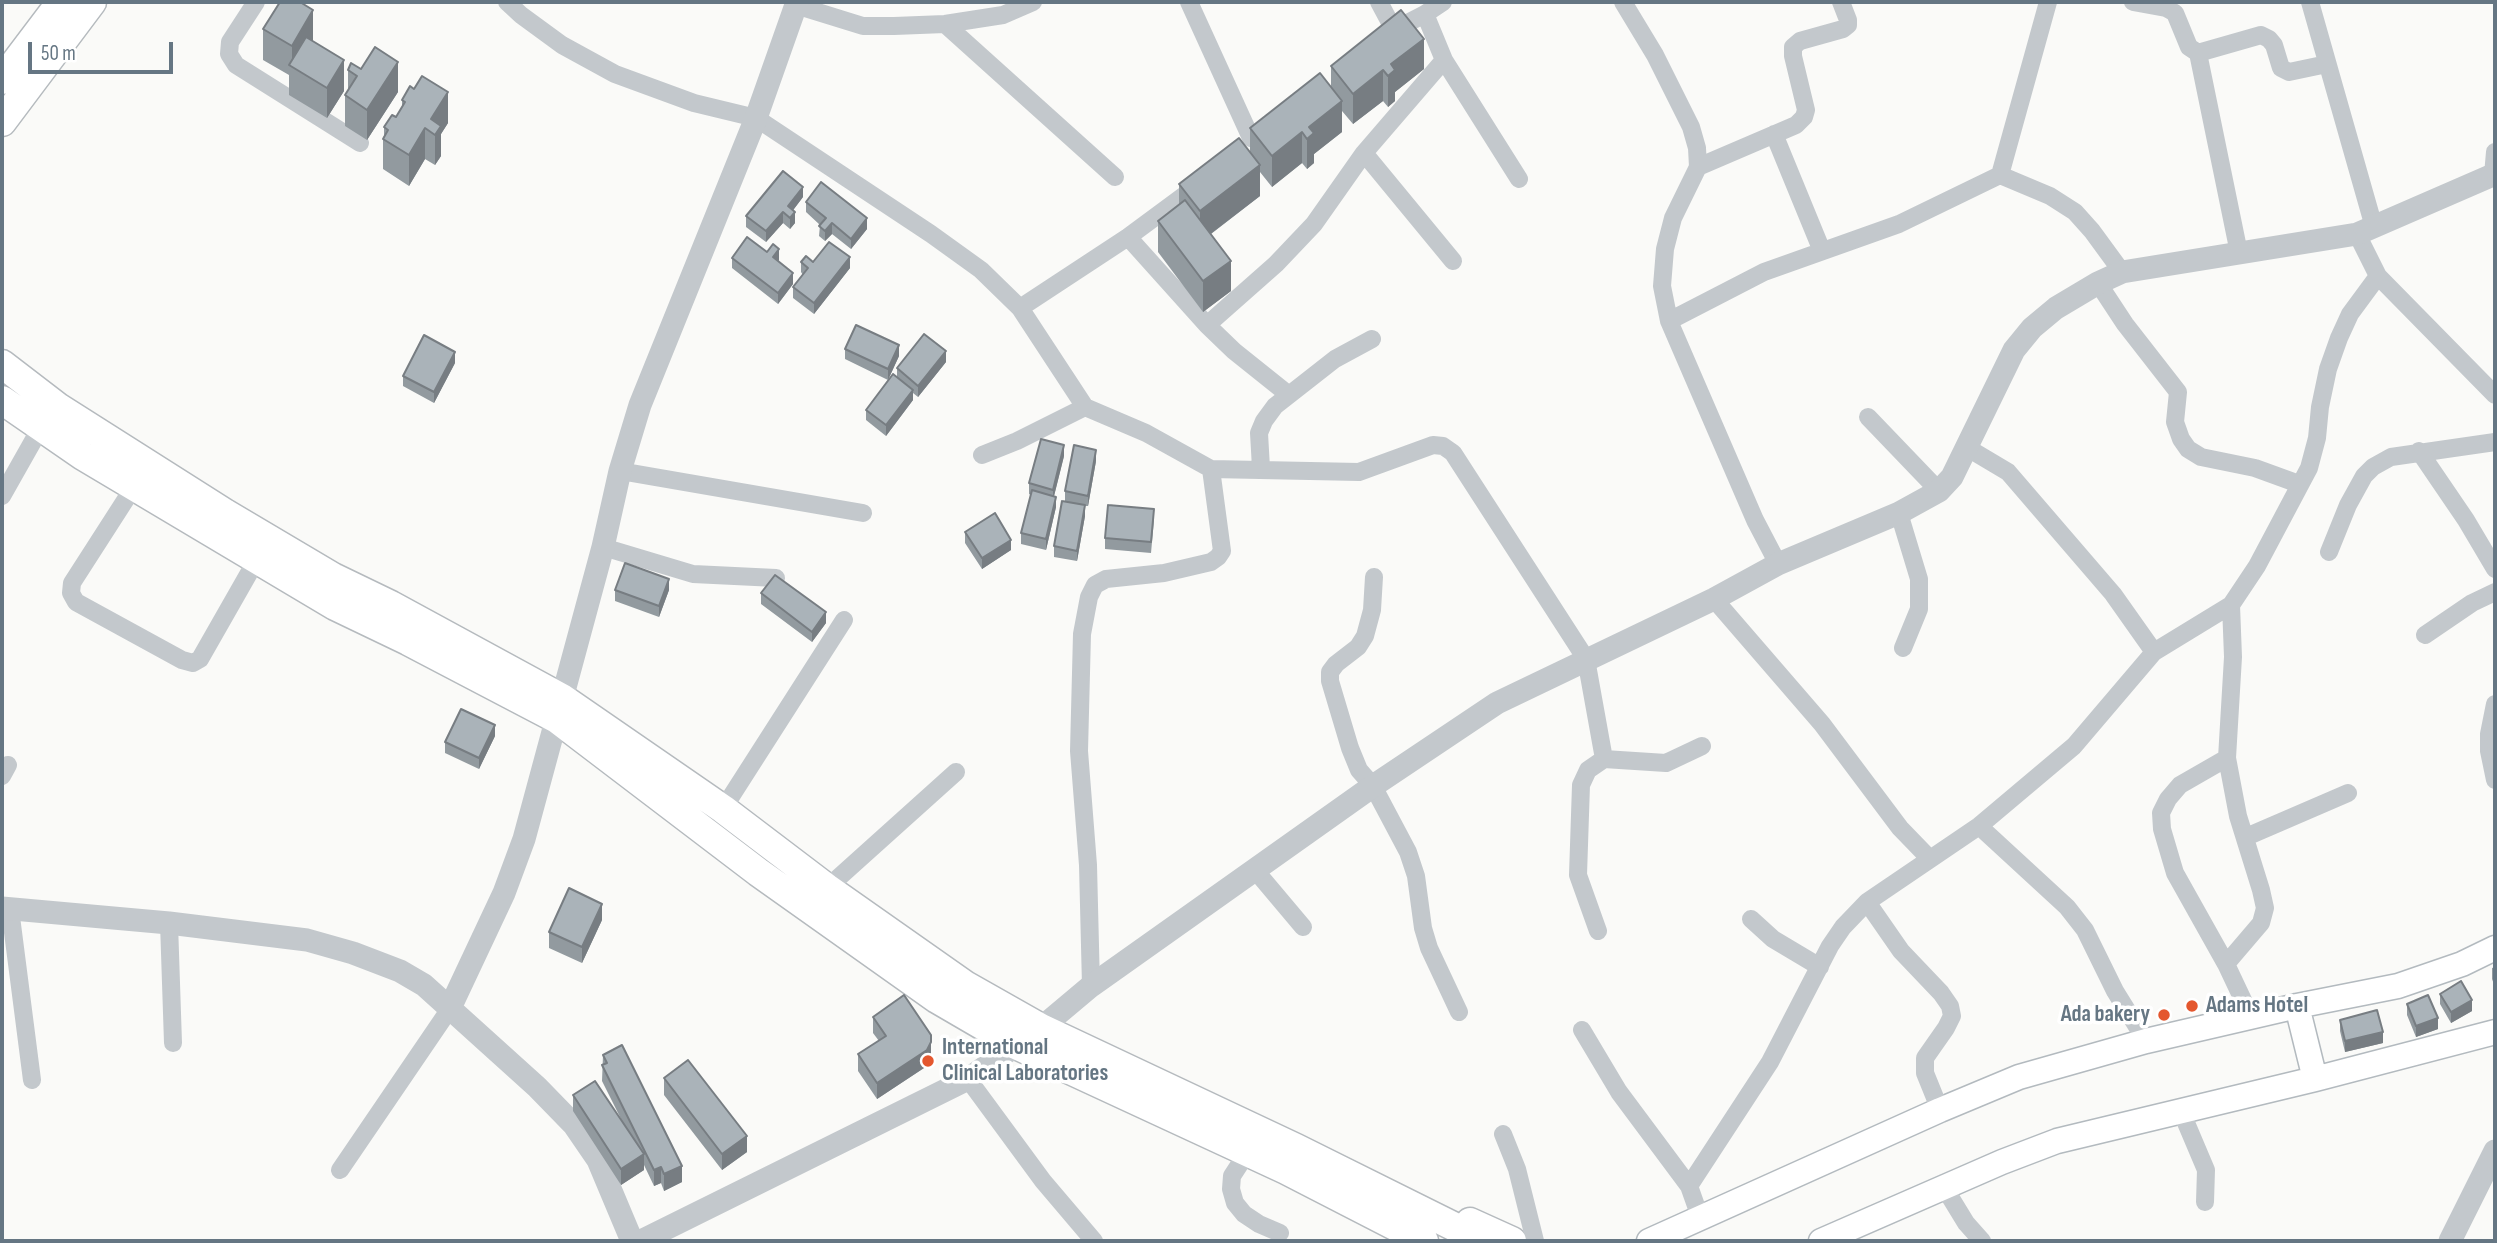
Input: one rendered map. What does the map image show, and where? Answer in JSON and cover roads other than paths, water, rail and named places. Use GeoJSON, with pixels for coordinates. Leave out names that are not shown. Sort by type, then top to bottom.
{"type":"FeatureCollection","features":[{"type":"Feature","properties":{"kind":"main road"},"geometry":{"type":"LineString","coordinates":[[2,80],[61,2]]}},
{"type":"Feature","properties":{"kind":"main road"},"geometry":{"type":"LineString","coordinates":[[2,122],[92,2]]}},
{"type":"Feature","properties":{"kind":"main road"},"geometry":{"type":"LineString","coordinates":[[2,364],[58,407],[225,513],[333,577],[391,605],[723,809],[827,888],[965,985],[1041,1028],[1134,1070],[1423,1234]]}},
{"type":"Feature","properties":{"kind":"main road"},"geometry":{"type":"LineString","coordinates":[[2,400],[83,456],[335,606],[560,709],[811,911],[936,999],[1016,1045],[1423,1234],[1483,1241]]}},
{"type":"Feature","properties":{"kind":"main road"},"geometry":{"type":"LineString","coordinates":[[1650,1241],[1940,1110],[2020,1077],[2146,1041],[2398,986],[2462,964],[2495,948]]}},
{"type":"Feature","properties":{"kind":"main road"},"geometry":{"type":"LineString","coordinates":[[2297,1006],[2315,1079]]}},
{"type":"Feature","properties":{"kind":"main road"},"geometry":{"type":"LineString","coordinates":[[1821,1241],[1847,1236],[1944,1187],[2057,1140],[2315,1079],[2495,1032]]}},
{"type":"Feature","properties":{"kind":"main road"},"geometry":{"type":"LineString","coordinates":[[1423,1234],[1448,1215],[1465,1219],[1512,1241]]}},
{"type":"Feature","properties":{"kind":"street"},"geometry":{"type":"LineString","coordinates":[[256,2],[230,42],[229,54],[236,65],[360,143]]}},
{"type":"Feature","properties":{"kind":"street"},"geometry":{"type":"LineString","coordinates":[[507,2],[562,45],[615,74],[694,103],[756,118],[931,234],[981,270],[1020,307],[1086,407],[1146,433],[1211,469],[1359,472],[1433,445],[1443,446],[1453,453],[1586,659],[1604,759]]}},
{"type":"Feature","properties":{"kind":"street"},"geometry":{"type":"LineString","coordinates":[[340,1170],[450,1010],[504,893],[524,839],[603,547],[620,471],[640,405],[756,118],[796,4],[863,26],[945,24],[1003,15],[1033,2]]}},
{"type":"Feature","properties":{"kind":"street"},"geometry":{"type":"LineString","coordinates":[[1189,2],[1251,138]]}},
{"type":"Feature","properties":{"kind":"street"},"geometry":{"type":"LineString","coordinates":[[1379,2],[1388,34],[1443,2]]}},
{"type":"Feature","properties":{"kind":"street"},"geometry":{"type":"LineString","coordinates":[[1623,2],[1655,55],[1692,127],[1697,148],[1698,167],[1673,218],[1665,249],[1661,286],[1669,321],[1755,520],[1779,564]]}},
{"type":"Feature","properties":{"kind":"street"},"geometry":{"type":"LineString","coordinates":[[1698,167],[1796,125],[1804,117],[1806,110],[1793,47],[1800,41],[1843,29],[1848,25],[1841,2]]}},
{"type":"Feature","properties":{"kind":"street"},"geometry":{"type":"LineString","coordinates":[[1669,321],[1764,272],[1899,224],[2000,175],[2048,2]]}},
{"type":"Feature","properties":{"kind":"street"},"geometry":{"type":"LineString","coordinates":[[2133,2],[2166,8],[2175,13],[2189,47],[2198,53],[2239,253]]}},
{"type":"Feature","properties":{"kind":"street"},"geometry":{"type":"LineString","coordinates":[[2309,2],[2327,64],[2365,231],[2378,276],[2495,395]]}},
{"type":"Feature","properties":{"kind":"street"},"geometry":{"type":"LineString","coordinates":[[1425,14],[1444,60],[1519,179]]}},
{"type":"Feature","properties":{"kind":"street"},"geometry":{"type":"LineString","coordinates":[[945,24],[1115,177]]}},
{"type":"Feature","properties":{"kind":"street"},"geometry":{"type":"LineString","coordinates":[[2198,53],[2261,35],[2274,45],[2281,68],[2289,72],[2327,64]]}},
{"type":"Feature","properties":{"kind":"street"},"geometry":{"type":"LineString","coordinates":[[1207,325],[1276,264],[1314,224],[1364,153],[1444,60]]}},
{"type":"Feature","properties":{"kind":"street"},"geometry":{"type":"LineString","coordinates":[[1774,134],[1822,251]]}},
{"type":"Feature","properties":{"kind":"street"},"geometry":{"type":"LineString","coordinates":[[640,1241],[968,1079],[1041,1028],[1091,986],[1486,709],[1714,599],[1779,564],[1899,513],[1939,491],[1952,477],[2014,350],[2032,328],[2056,308],[2098,283],[2122,272],[2365,231],[2494,175],[2495,152]]}},
{"type":"Feature","properties":{"kind":"street"},"geometry":{"type":"LineString","coordinates":[[1364,153],[1453,261]]}},
{"type":"Feature","properties":{"kind":"street"},"geometry":{"type":"LineString","coordinates":[[1020,307],[1128,237],[1214,171]]}},
{"type":"Feature","properties":{"kind":"street"},"geometry":{"type":"LineString","coordinates":[[2000,175],[2050,196],[2075,212],[2122,272]]}},
{"type":"Feature","properties":{"kind":"street"},"geometry":{"type":"LineString","coordinates":[[1128,237],[1207,325],[1234,351],[1289,395]]}},
{"type":"Feature","properties":{"kind":"street"},"geometry":{"type":"LineString","coordinates":[[1689,1186],[1770,1062],[1843,927],[1867,902],[1979,826],[2074,747],[2154,652],[2231,605],[2257,566],[2309,468],[2317,438],[2328,369],[2339,338],[2350,314],[2378,276]]}},
{"type":"Feature","properties":{"kind":"street"},"geometry":{"type":"LineString","coordinates":[[2098,283],[2125,324],[2178,392],[2175,422],[2188,449],[2201,457],[2255,468],[2299,484]]}},
{"type":"Feature","properties":{"kind":"street"},"geometry":{"type":"LineString","coordinates":[[1261,468],[1259,433],[1275,406],[1335,359],[1373,339]]}},
{"type":"Feature","properties":{"kind":"street"},"geometry":{"type":"LineString","coordinates":[[982,455],[1086,407]]}},
{"type":"Feature","properties":{"kind":"street"},"geometry":{"type":"LineString","coordinates":[[1868,417],[1939,491]]}},
{"type":"Feature","properties":{"kind":"street"},"geometry":{"type":"LineString","coordinates":[[2,496],[41,427]]}},
{"type":"Feature","properties":{"kind":"street"},"geometry":{"type":"LineString","coordinates":[[2329,552],[2348,505],[2364,476],[2373,467],[2391,457],[2419,451],[2495,442]]}},
{"type":"Feature","properties":{"kind":"street"},"geometry":{"type":"LineString","coordinates":[[1966,447],[2008,472],[2113,594],[2154,652]]}},
{"type":"Feature","properties":{"kind":"street"},"geometry":{"type":"LineString","coordinates":[[2419,451],[2466,520],[2495,569]]}},
{"type":"Feature","properties":{"kind":"street"},"geometry":{"type":"LineString","coordinates":[[1091,986],[1088,865],[1079,751],[1083,635],[1088,597],[1095,585],[1106,579],[1164,573],[1211,562],[1218,557],[1222,551],[1211,469]]}},
{"type":"Feature","properties":{"kind":"street"},"geometry":{"type":"LineString","coordinates":[[620,471],[863,513]]}},
{"type":"Feature","properties":{"kind":"street"},"geometry":{"type":"LineString","coordinates":[[135,485],[72,583],[71,593],[76,602],[182,660],[193,663],[200,659],[257,559]]}},
{"type":"Feature","properties":{"kind":"street"},"geometry":{"type":"LineString","coordinates":[[1899,513],[1919,579],[1919,608],[1903,648]]}},
{"type":"Feature","properties":{"kind":"street"},"geometry":{"type":"LineString","coordinates":[[603,547],[693,574],[776,578]]}},
{"type":"Feature","properties":{"kind":"street"},"geometry":{"type":"LineString","coordinates":[[1374,577],[1372,610],[1365,636],[1358,647],[1336,664],[1330,672],[1330,681],[1359,770],[1373,786],[1408,852],[1416,876],[1423,928],[1429,948],[1459,1012]]}},
{"type":"Feature","properties":{"kind":"street"},"geometry":{"type":"LineString","coordinates":[[2425,635],[2472,603],[2495,592]]}},
{"type":"Feature","properties":{"kind":"street"},"geometry":{"type":"LineString","coordinates":[[1714,599],[1822,724],[1900,828],[1930,859]]}},
{"type":"Feature","properties":{"kind":"street"},"geometry":{"type":"LineString","coordinates":[[2226,964],[2261,923],[2265,908],[2238,816],[2227,758],[2233,657],[2231,605]]}},
{"type":"Feature","properties":{"kind":"street"},"geometry":{"type":"LineString","coordinates":[[723,809],[845,620]]}},
{"type":"Feature","properties":{"kind":"street"},"geometry":{"type":"LineString","coordinates":[[2495,704],[2489,742],[2495,780]]}},
{"type":"Feature","properties":{"kind":"street"},"geometry":{"type":"LineString","coordinates":[[1598,931],[1578,875],[1578,805],[1581,785],[1588,770],[1604,759],[1666,763],[1702,746]]}},
{"type":"Feature","properties":{"kind":"street"},"geometry":{"type":"LineString","coordinates":[[2227,758],[2180,785],[2161,813],[2162,829],[2175,873],[2226,964],[2251,1017]]}},
{"type":"Feature","properties":{"kind":"street"},"geometry":{"type":"LineString","coordinates":[[827,888],[956,772]]}},
{"type":"Feature","properties":{"kind":"street"},"geometry":{"type":"LineString","coordinates":[[2246,837],[2348,793]]}},
{"type":"Feature","properties":{"kind":"street"},"geometry":{"type":"LineString","coordinates":[[1979,826],[2067,907],[2085,930],[2115,991],[2146,1041]]}},
{"type":"Feature","properties":{"kind":"street"},"geometry":{"type":"LineString","coordinates":[[1255,870],[1303,928]]}},
{"type":"Feature","properties":{"kind":"street"},"geometry":{"type":"LineString","coordinates":[[1867,902],[1901,951],[1950,1006],[1952,1016],[1947,1028],[1925,1058],[1925,1073],[1940,1110]]}},
{"type":"Feature","properties":{"kind":"street"},"geometry":{"type":"LineString","coordinates":[[32,1080],[6,909],[169,923],[307,940],[354,953],[400,971],[424,985],[537,1087],[573,1125],[598,1160],[632,1241]]}},
{"type":"Feature","properties":{"kind":"street"},"geometry":{"type":"LineString","coordinates":[[1751,919],[1783,946],[1820,967]]}},
{"type":"Feature","properties":{"kind":"street"},"geometry":{"type":"LineString","coordinates":[[169,923],[173,1043]]}},
{"type":"Feature","properties":{"kind":"street"},"geometry":{"type":"LineString","coordinates":[[1582,1030],[1619,1092],[1689,1186],[1700,1217]]}},
{"type":"Feature","properties":{"kind":"street"},"geometry":{"type":"LineString","coordinates":[[968,1079],[1043,1181],[1094,1241]]}},
{"type":"Feature","properties":{"kind":"street"},"geometry":{"type":"LineString","coordinates":[[2181,1111],[2206,1170],[2205,1202]]}},
{"type":"Feature","properties":{"kind":"street"},"geometry":{"type":"LineString","coordinates":[[1503,1134],[1517,1169],[1535,1241]]}},
{"type":"Feature","properties":{"kind":"street"},"geometry":{"type":"LineString","coordinates":[[2449,1241],[2495,1152]]}},
{"type":"Feature","properties":{"kind":"street"},"geometry":{"type":"LineString","coordinates":[[1247,1153],[1233,1176],[1231,1189],[1235,1203],[1244,1214],[1259,1224],[1280,1233]]}},
{"type":"Feature","properties":{"kind":"street"},"geometry":{"type":"LineString","coordinates":[[1944,1187],[1966,1223],[1982,1241]]}},
{"type":"Feature","properties":{"kind":"place","name":"Adams Hotel"},"geometry":{"type":"Point","coordinates":[2192,1006]}},
{"type":"Feature","properties":{"kind":"place","name":"Ada bakery"},"geometry":{"type":"Point","coordinates":[2164,1015]}},
{"type":"Feature","properties":{"kind":"place","name":"International Clinical Laboratories"},"geometry":{"type":"Point","coordinates":[928,1061]}}]}
